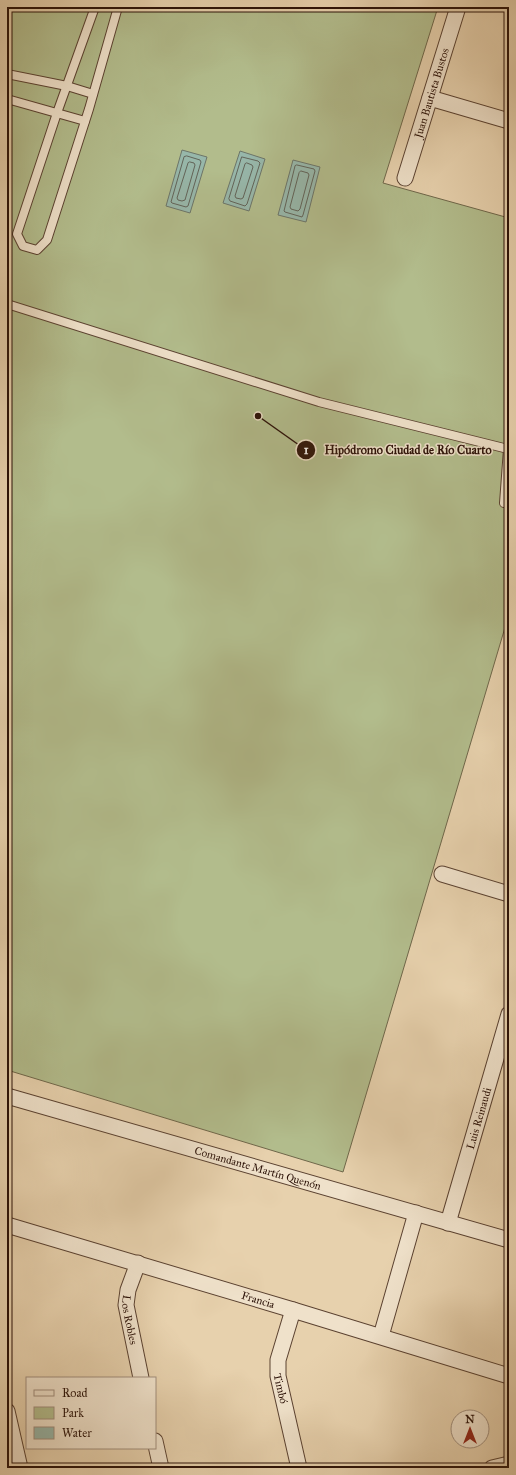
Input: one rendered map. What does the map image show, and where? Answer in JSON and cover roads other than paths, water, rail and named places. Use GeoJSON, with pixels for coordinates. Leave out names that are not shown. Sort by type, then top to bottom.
{"type":"FeatureCollection","features":[{"type":"Feature","properties":{"kind":"street","name":"Juan Bautista Bustos"},"geometry":{"type":"LineString","coordinates":[[405,178],[458,7]]}},
{"type":"Feature","properties":{"kind":"street"},"geometry":{"type":"LineString","coordinates":[[430,98],[509,121]]}},
{"type":"Feature","properties":{"kind":"street"},"geometry":{"type":"LineString","coordinates":[[442,874],[509,894]]}},
{"type":"Feature","properties":{"kind":"street","name":"Luis Reinaudi"},"geometry":{"type":"LineString","coordinates":[[448,1223],[509,1014]]}},
{"type":"Feature","properties":{"kind":"street","name":"Comandante Martín Quenón"},"geometry":{"type":"LineString","coordinates":[[7,1096],[509,1240]]}},
{"type":"Feature","properties":{"kind":"street"},"geometry":{"type":"LineString","coordinates":[[381,1336],[416,1213]]}},
{"type":"Feature","properties":{"kind":"street","name":"Francia"},"geometry":{"type":"LineString","coordinates":[[7,1225],[381,1336],[509,1376]]}},
{"type":"Feature","properties":{"kind":"street","name":"Los Robles"},"geometry":{"type":"LineString","coordinates":[[138,1263],[128,1290],[126,1305],[142,1377]]}},
{"type":"Feature","properties":{"kind":"street","name":"Timbó"},"geometry":{"type":"LineString","coordinates":[[293,1310],[278,1360],[278,1376],[299,1468]]}},
{"type":"Feature","properties":{"kind":"street"},"geometry":{"type":"LineString","coordinates":[[7,1411],[20,1468]]}},
{"type":"Feature","properties":{"kind":"street"},"geometry":{"type":"LineString","coordinates":[[156,1446],[161,1468]]}},
{"type":"Feature","properties":{"kind":"street"},"geometry":{"type":"LineString","coordinates":[[492,1468],[509,1464]]}},
{"type":"Feature","properties":{"kind":"lane"},"geometry":{"type":"LineString","coordinates":[[95,7],[57,113],[18,234],[23,246],[37,250],[47,240],[85,121],[118,7]]}},
{"type":"Feature","properties":{"kind":"lane"},"geometry":{"type":"LineString","coordinates":[[7,74],[67,86],[93,94]]}},
{"type":"Feature","properties":{"kind":"lane"},"geometry":{"type":"LineString","coordinates":[[7,99],[85,121]]}},
{"type":"Feature","properties":{"kind":"lane"},"geometry":{"type":"LineString","coordinates":[[7,304],[318,402],[508,450],[504,503]]}},
{"type":"Feature","properties":{"kind":"water"},"geometry":{"type":"Polygon","coordinates":[[[182,150],[207,157],[190,213],[166,206],[182,150]]]}},
{"type":"Feature","properties":{"kind":"water"},"geometry":{"type":"Polygon","coordinates":[[[240,151],[265,159],[249,211],[223,203],[240,151]]]}},
{"type":"Feature","properties":{"kind":"water"},"geometry":{"type":"Polygon","coordinates":[[[293,160],[320,167],[306,222],[278,215],[293,160]]]}},
{"type":"Feature","properties":{"kind":"place","name":"Hipódromo Ciudad de Río Cuarto"},"geometry":{"type":"Point","coordinates":[258,416]}}]}
